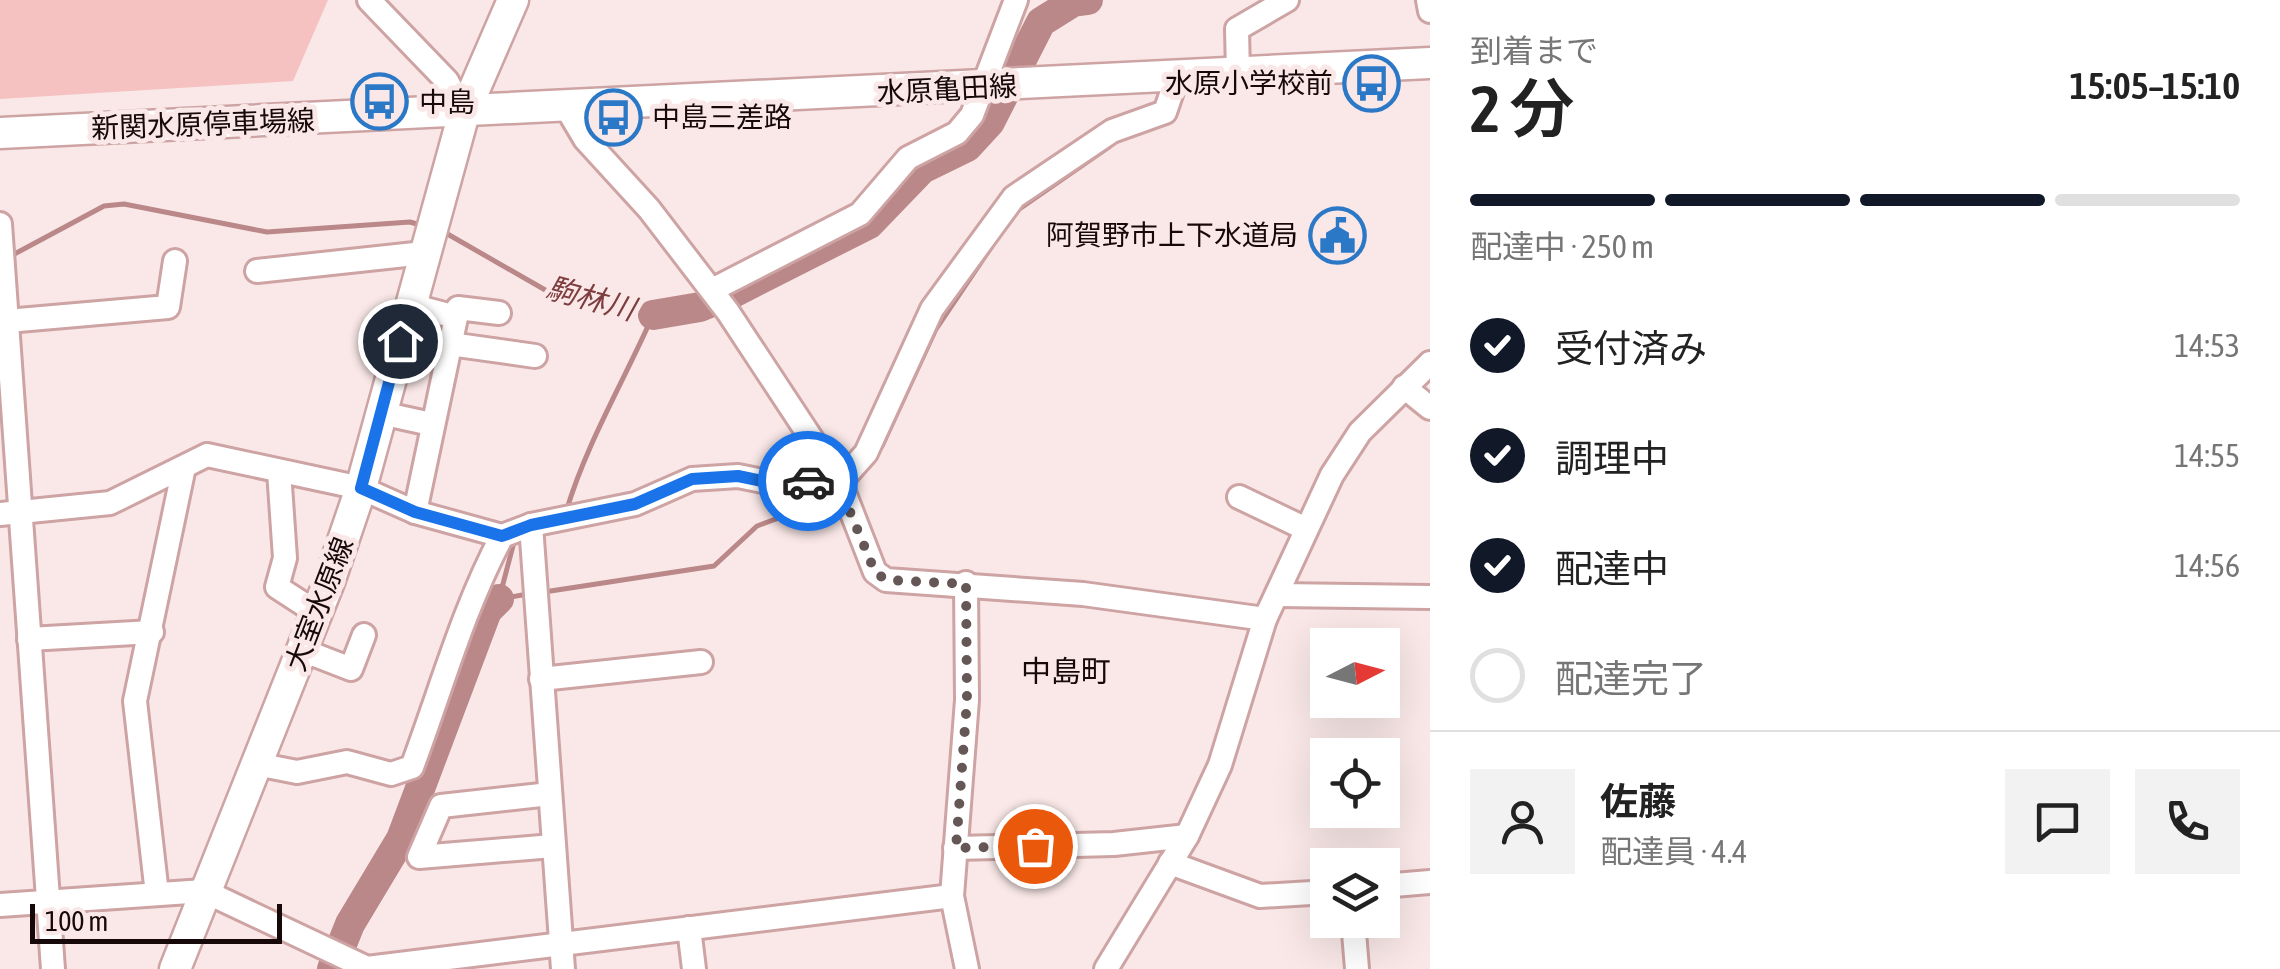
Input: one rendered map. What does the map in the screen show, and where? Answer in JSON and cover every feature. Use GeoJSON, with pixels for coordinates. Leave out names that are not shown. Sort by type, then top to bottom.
{"type":"FeatureCollection","features":[{"type":"Feature","properties":{"kind":"main road"},"geometry":{"type":"LineString","coordinates":[[464,113],[513,0]]}},
{"type":"Feature","properties":{"kind":"main road","name":"水原亀田線"},"geometry":{"type":"LineString","coordinates":[[464,113],[1430,63]]}},
{"type":"Feature","properties":{"kind":"main road","name":"新関水原停車場線"},"geometry":{"type":"LineString","coordinates":[[0,133],[464,113]]}},
{"type":"Feature","properties":{"kind":"main road","name":"大室水原線"},"geometry":{"type":"LineString","coordinates":[[175,969],[317,612],[361,488],[464,113]]}},
{"type":"Feature","properties":{"kind":"street"},"geometry":{"type":"LineString","coordinates":[[368,0],[447,81],[464,113]]}},
{"type":"Feature","properties":{"kind":"street"},"geometry":{"type":"LineString","coordinates":[[712,290],[860,214],[908,158],[957,133],[972,115],[985,88],[1016,0]]}},
{"type":"Feature","properties":{"kind":"street"},"geometry":{"type":"LineString","coordinates":[[1238,74],[1237,29],[1287,0]]}},
{"type":"Feature","properties":{"kind":"street"},"geometry":{"type":"LineString","coordinates":[[1428,0],[1430,11]]}},
{"type":"Feature","properties":{"kind":"street"},"geometry":{"type":"LineString","coordinates":[[10,513],[110,503],[207,455],[361,488],[415,512],[502,536],[531,525],[635,504],[692,479],[738,476],[792,487],[837,476],[866,453],[932,309],[1014,197],[1112,131],[1165,112],[1176,77]]}},
{"type":"Feature","properties":{"kind":"street"},"geometry":{"type":"LineString","coordinates":[[566,107],[584,139],[712,290],[837,476],[875,572],[886,580],[1083,594],[1265,619]]}},
{"type":"Feature","properties":{"kind":"street"},"geometry":{"type":"LineString","coordinates":[[0,224],[7,321],[10,513],[29,639],[53,969]]}},
{"type":"Feature","properties":{"kind":"street"},"geometry":{"type":"LineString","coordinates":[[257,270],[424,253]]}},
{"type":"Feature","properties":{"kind":"street"},"geometry":{"type":"LineString","coordinates":[[7,321],[168,308],[175,261]]}},
{"type":"Feature","properties":{"kind":"street"},"geometry":{"type":"LineString","coordinates":[[410,305],[456,317]]}},
{"type":"Feature","properties":{"kind":"street"},"geometry":{"type":"LineString","coordinates":[[415,512],[458,308],[499,313]]}},
{"type":"Feature","properties":{"kind":"street"},"geometry":{"type":"LineString","coordinates":[[450,344],[535,356]]}},
{"type":"Feature","properties":{"kind":"street"},"geometry":{"type":"LineString","coordinates":[[1106,969],[1187,836],[1220,765],[1265,619],[1304,528],[1360,432],[1430,363]]}},
{"type":"Feature","properties":{"kind":"street"},"geometry":{"type":"LineString","coordinates":[[1404,387],[1430,408]]}},
{"type":"Feature","properties":{"kind":"street"},"geometry":{"type":"LineString","coordinates":[[381,412],[431,424]]}},
{"type":"Feature","properties":{"kind":"street"},"geometry":{"type":"LineString","coordinates":[[156,894],[135,701],[184,467]]}},
{"type":"Feature","properties":{"kind":"street"},"geometry":{"type":"LineString","coordinates":[[279,471],[285,558],[277,587],[317,612]]}},
{"type":"Feature","properties":{"kind":"street"},"geometry":{"type":"LineString","coordinates":[[1238,497],[1304,528]]}},
{"type":"Feature","properties":{"kind":"street"},"geometry":{"type":"LineString","coordinates":[[531,525],[562,969]]}},
{"type":"Feature","properties":{"kind":"street"},"geometry":{"type":"LineString","coordinates":[[256,764],[297,772],[347,762],[391,774],[412,767],[466,624],[472,592],[502,536]]}},
{"type":"Feature","properties":{"kind":"street"},"geometry":{"type":"LineString","coordinates":[[966,584],[967,700],[952,896],[966,969]]}},
{"type":"Feature","properties":{"kind":"street"},"geometry":{"type":"LineString","coordinates":[[1278,595],[1430,597]]}},
{"type":"Feature","properties":{"kind":"street"},"geometry":{"type":"LineString","coordinates":[[29,639],[152,632]]}},
{"type":"Feature","properties":{"kind":"street"},"geometry":{"type":"LineString","coordinates":[[302,650],[351,669],[364,635]]}},
{"type":"Feature","properties":{"kind":"street"},"geometry":{"type":"LineString","coordinates":[[542,679],[701,662]]}},
{"type":"Feature","properties":{"kind":"street"},"geometry":{"type":"LineString","coordinates":[[550,794],[441,806],[418,857],[554,846]]}},
{"type":"Feature","properties":{"kind":"street"},"geometry":{"type":"LineString","coordinates":[[956,848],[1114,844],[1187,836]]}},
{"type":"Feature","properties":{"kind":"street"},"geometry":{"type":"LineString","coordinates":[[1170,863],[1260,896],[1310,893]]}},
{"type":"Feature","properties":{"kind":"street"},"geometry":{"type":"LineString","coordinates":[[1400,884],[1430,882]]}},
{"type":"Feature","properties":{"kind":"street"},"geometry":{"type":"LineString","coordinates":[[0,905],[204,891],[367,968],[952,896]]}},
{"type":"Feature","properties":{"kind":"street"},"geometry":{"type":"LineString","coordinates":[[689,928],[694,969]]}},
{"type":"Feature","properties":{"kind":"street"},"geometry":{"type":"LineString","coordinates":[[1355,938],[1357,969]]}},
{"type":"Feature","properties":{"kind":"shaded area"},"geometry":{"type":"Polygon","coordinates":[[[0,0],[328,0],[293,81],[0,99],[0,0]]]}},
{"type":"Feature","properties":{"kind":"waterway","name":"駒林川"},"geometry":{"type":"LineString","coordinates":[[653,315],[700,307],[731,294],[869,224],[922,169],[967,147],[990,122],[1041,22],[1073,2],[1088,0]]}},
{"type":"Feature","properties":{"kind":"waterway"},"geometry":{"type":"LineString","coordinates":[[1015,212],[1109,147]]}},
{"type":"Feature","properties":{"kind":"waterway","name":"駒林川"},"geometry":{"type":"LineString","coordinates":[[7,258],[104,206],[124,204],[267,232],[410,222],[424,226]]}},
{"type":"Feature","properties":{"kind":"waterway","name":"駒林川"},"geometry":{"type":"LineString","coordinates":[[444,232],[547,291],[605,297],[653,315],[595,437],[566,512]]}},
{"type":"Feature","properties":{"kind":"waterway"},"geometry":{"type":"LineString","coordinates":[[882,446],[936,329],[992,246]]}},
{"type":"Feature","properties":{"kind":"waterway"},"geometry":{"type":"LineString","coordinates":[[849,489],[871,464]]}},
{"type":"Feature","properties":{"kind":"waterway"},"geometry":{"type":"LineString","coordinates":[[544,592],[714,566],[757,526],[840,495]]}},
{"type":"Feature","properties":{"kind":"waterway"},"geometry":{"type":"LineString","coordinates":[[520,540],[514,542],[499,599],[528,594]]}},
{"type":"Feature","properties":{"kind":"waterway"},"geometry":{"type":"LineString","coordinates":[[332,969],[350,924],[401,839],[487,611],[499,599]]}},
{"type":"Feature","properties":{"kind":"way so far"},"geometry":{"type":"LineString","coordinates":[[808,481],[833,471],[875,572],[886,580],[966,584],[967,700],[956,848],[1035,846]]}},
{"type":"Feature","properties":{"kind":"place","name":"水原小学校前"},"geometry":{"type":"Point","coordinates":[1372,83]}},
{"type":"Feature","properties":{"kind":"place","name":"中島"},"geometry":{"type":"Point","coordinates":[380,102]}},
{"type":"Feature","properties":{"kind":"place","name":"中島三差路"},"geometry":{"type":"Point","coordinates":[613,117]}},
{"type":"Feature","properties":{"kind":"place","name":"阿賀野市上下水道局"},"geometry":{"type":"Point","coordinates":[1337,235]}},
{"type":"Feature","properties":{"kind":"district","name":"中島町"},"geometry":{"type":"Point","coordinates":[1066,671]}},
{"type":"Feature","properties":{"kind":"route"},"geometry":{"type":"LineString","coordinates":[[400,341],[361,488],[415,512],[502,536],[531,525],[635,504],[692,479],[738,476],[792,487],[808,481]]}}]}
